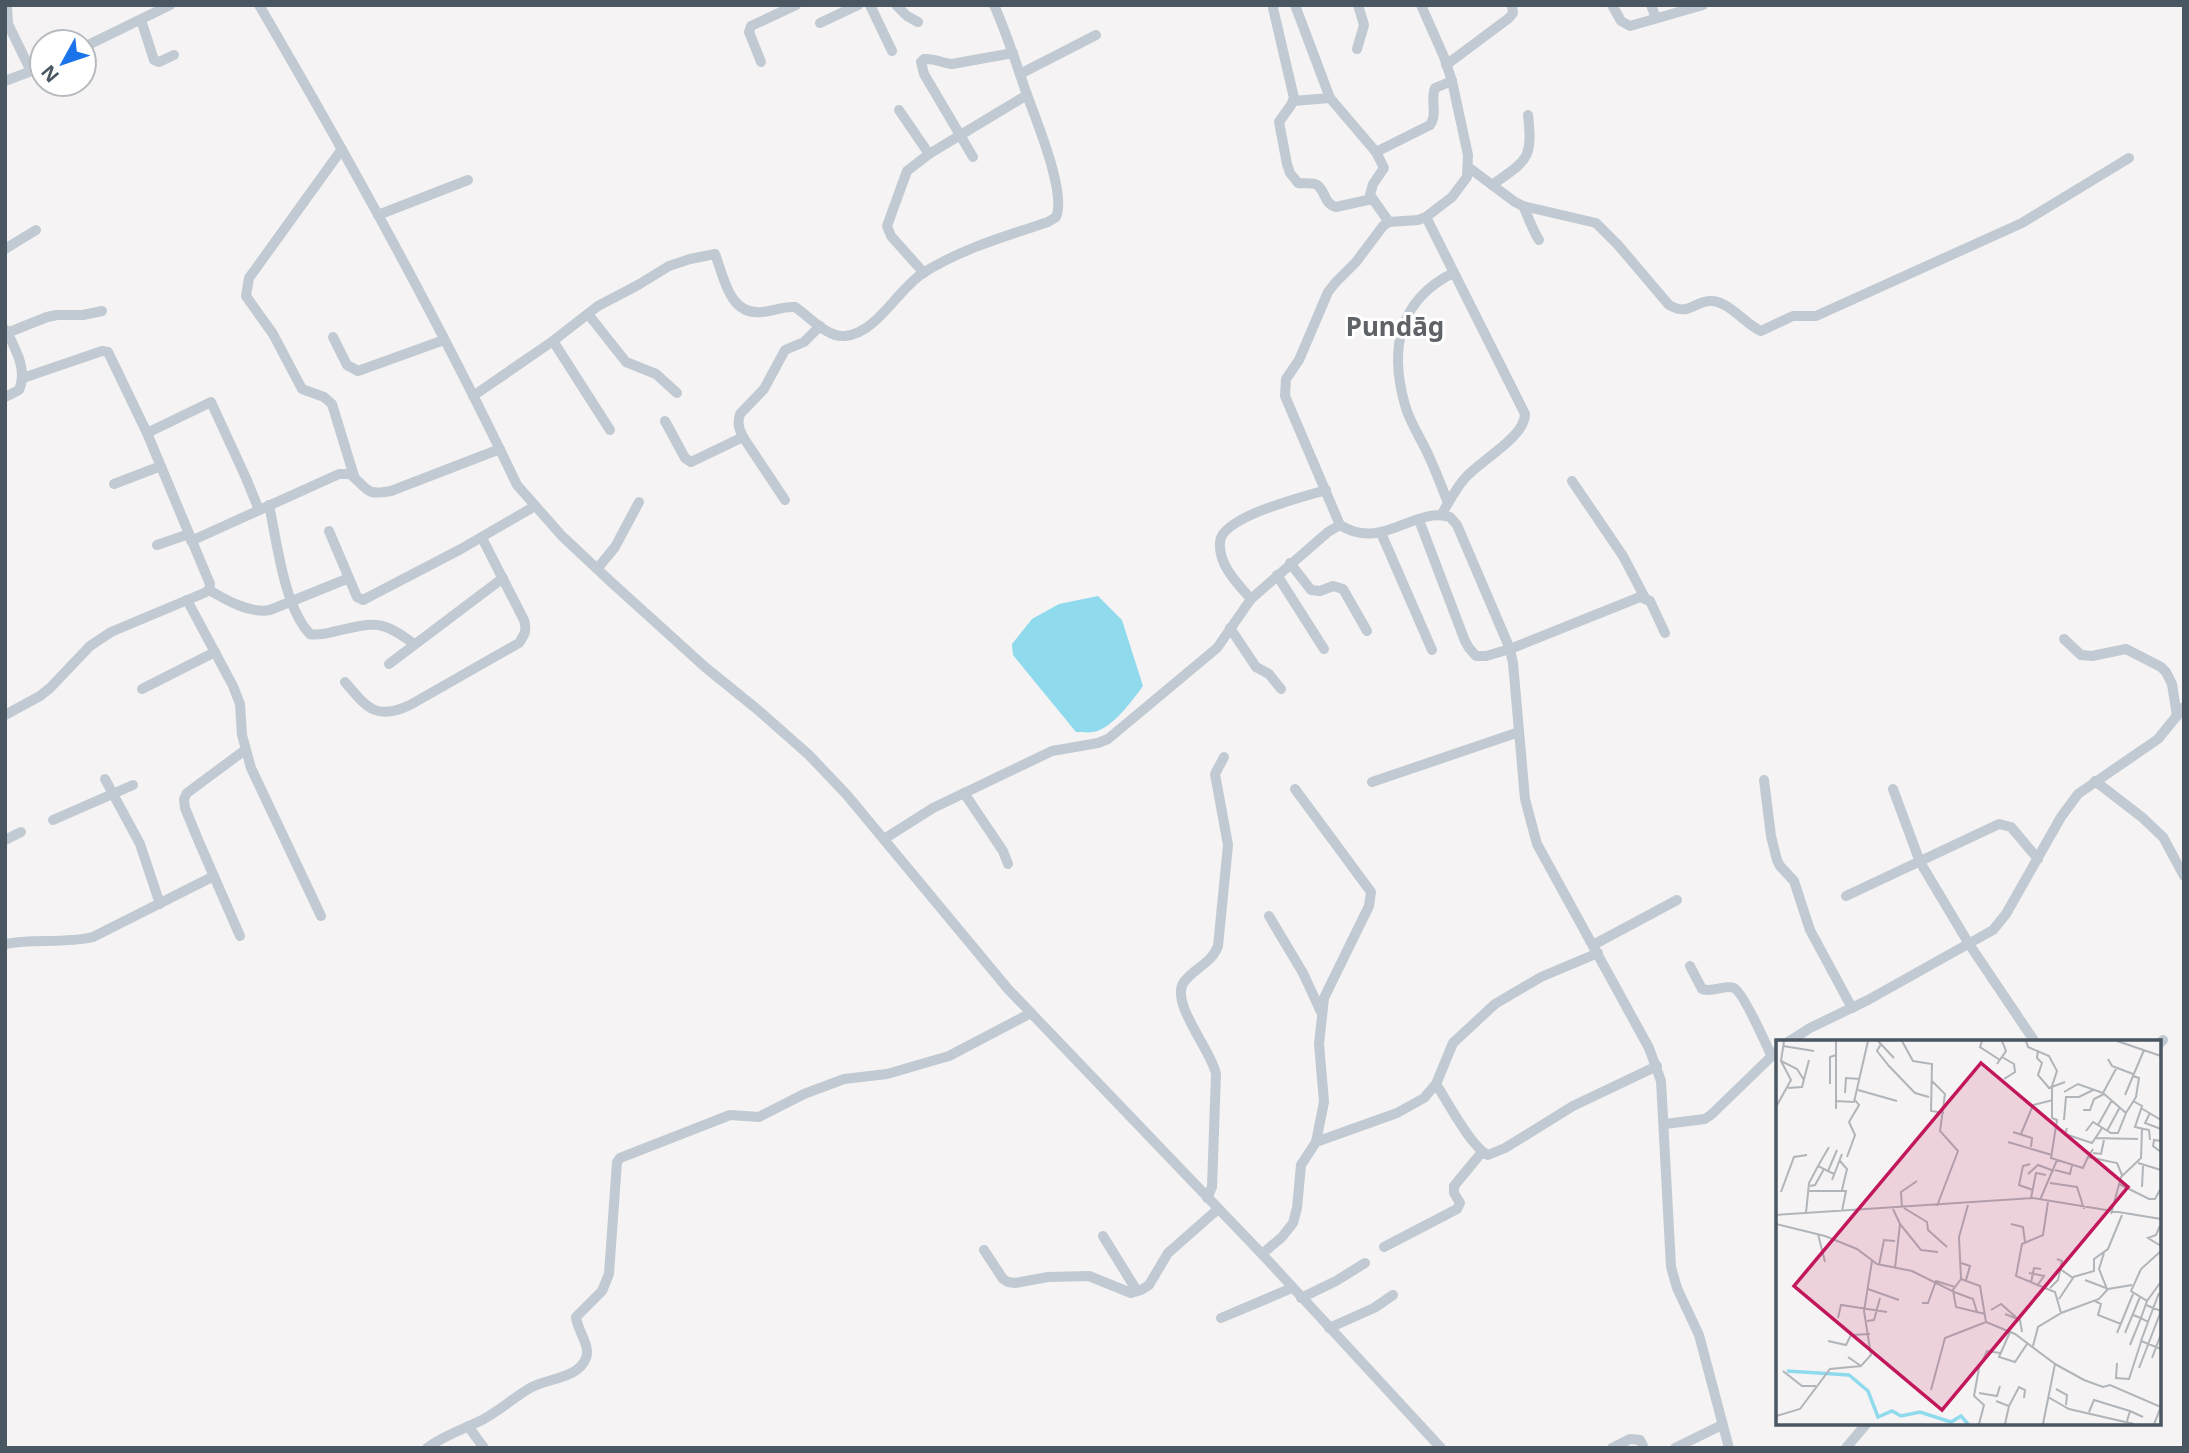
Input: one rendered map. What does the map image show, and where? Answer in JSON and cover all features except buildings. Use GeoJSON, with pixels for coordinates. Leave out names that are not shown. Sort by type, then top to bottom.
{"type":"FeatureCollection","features":[{"type":"Feature","properties":{"kind":"street"},"geometry":{"type":"LineString","coordinates":[[7,5],[8,24],[28,65]]}},
{"type":"Feature","properties":{"kind":"street"},"geometry":{"type":"LineString","coordinates":[[98,40],[170,5]]}},
{"type":"Feature","properties":{"kind":"street"},"geometry":{"type":"LineString","coordinates":[[260,5],[378,215],[517,485],[562,536],[597,569],[696,659],[802,748],[848,795],[1008,989],[1262,1254],[1441,1448]]}},
{"type":"Feature","properties":{"kind":"street"},"geometry":{"type":"LineString","coordinates":[[761,62],[749,32],[751,26],[796,5]]}},
{"type":"Feature","properties":{"kind":"street"},"geometry":{"type":"LineString","coordinates":[[820,23],[858,5]]}},
{"type":"Feature","properties":{"kind":"street"},"geometry":{"type":"LineString","coordinates":[[870,5],[892,51]]}},
{"type":"Feature","properties":{"kind":"street"},"geometry":{"type":"LineString","coordinates":[[896,5],[918,22]]}},
{"type":"Feature","properties":{"kind":"street"},"geometry":{"type":"LineString","coordinates":[[473,396],[553,341],[598,306],[669,266],[690,259],[713,254],[731,296],[748,312],[795,306],[836,336],[858,333],[875,321],[900,292],[923,273],[965,252],[1056,217],[1059,203],[1044,139],[993,5]]}},
{"type":"Feature","properties":{"kind":"street"},"geometry":{"type":"LineString","coordinates":[[1274,5],[1293,101],[1279,122],[1287,164],[1294,179],[1298,183],[1315,184],[1331,206],[1372,199]]}},
{"type":"Feature","properties":{"kind":"street"},"geometry":{"type":"LineString","coordinates":[[1296,5],[1331,98],[1376,152],[1384,167],[1370,190],[1372,199],[1389,222]]}},
{"type":"Feature","properties":{"kind":"street"},"geometry":{"type":"LineString","coordinates":[[1357,48],[1364,25],[1358,5]]}},
{"type":"Feature","properties":{"kind":"street"},"geometry":{"type":"LineString","coordinates":[[1421,5],[1452,81],[1464,136],[1468,167],[1466,177],[1461,188],[1426,217],[1389,222],[1383,226],[1356,262],[1328,292],[1299,360],[1286,379],[1284,387],[1288,407],[1340,525],[1362,533],[1381,533],[1442,514],[1457,524],[1510,649],[1525,799],[1537,844],[1657,1066],[1665,1124],[1671,1267],[1677,1288],[1699,1335],[1729,1448]]}},
{"type":"Feature","properties":{"kind":"street"},"geometry":{"type":"LineString","coordinates":[[1446,65],[1509,18],[1513,13],[1512,5]]}},
{"type":"Feature","properties":{"kind":"street"},"geometry":{"type":"LineString","coordinates":[[1612,5],[1621,21],[1630,26],[1703,5]]}},
{"type":"Feature","properties":{"kind":"street"},"geometry":{"type":"LineString","coordinates":[[1651,5],[1656,18]]}},
{"type":"Feature","properties":{"kind":"street"},"geometry":{"type":"LineString","coordinates":[[141,20],[156,62],[174,55]]}},
{"type":"Feature","properties":{"kind":"street"},"geometry":{"type":"LineString","coordinates":[[1020,74],[1096,35]]}},
{"type":"Feature","properties":{"kind":"street"},"geometry":{"type":"LineString","coordinates":[[973,158],[924,74],[921,62],[930,58],[952,64],[1013,53]]}},
{"type":"Feature","properties":{"kind":"street"},"geometry":{"type":"LineString","coordinates":[[5,81],[28,72]]}},
{"type":"Feature","properties":{"kind":"street"},"geometry":{"type":"LineString","coordinates":[[1376,152],[1430,125],[1434,116],[1435,88],[1452,81]]}},
{"type":"Feature","properties":{"kind":"street"},"geometry":{"type":"LineString","coordinates":[[923,273],[891,236],[887,226],[907,171],[929,154],[1027,95]]}},
{"type":"Feature","properties":{"kind":"street"},"geometry":{"type":"LineString","coordinates":[[1293,101],[1331,98]]}},
{"type":"Feature","properties":{"kind":"street"},"geometry":{"type":"LineString","coordinates":[[899,110],[929,154]]}},
{"type":"Feature","properties":{"kind":"street"},"geometry":{"type":"LineString","coordinates":[[1492,185],[1527,165],[1531,142],[1528,115]]}},
{"type":"Feature","properties":{"kind":"street"},"geometry":{"type":"LineString","coordinates":[[342,149],[249,278],[246,296],[273,334],[302,389],[324,397],[332,404],[354,476],[364,489],[372,493],[391,491],[500,449]]}},
{"type":"Feature","properties":{"kind":"street"},"geometry":{"type":"LineString","coordinates":[[1468,167],[1523,206],[1596,223],[1674,308],[1686,310],[1705,302],[1717,302],[1761,331],[1793,316],[1816,316],[2022,223],[2129,158]]}},
{"type":"Feature","properties":{"kind":"street"},"geometry":{"type":"LineString","coordinates":[[378,215],[468,180]]}},
{"type":"Feature","properties":{"kind":"street"},"geometry":{"type":"LineString","coordinates":[[1523,206],[1539,240]]}},
{"type":"Feature","properties":{"kind":"street"},"geometry":{"type":"LineString","coordinates":[[1426,217],[1525,414],[1525,421],[1517,433],[1468,475],[1442,514]]}},
{"type":"Feature","properties":{"kind":"street"},"geometry":{"type":"LineString","coordinates":[[5,249],[36,230]]}},
{"type":"Feature","properties":{"kind":"street"},"geometry":{"type":"LineString","coordinates":[[1448,503],[1405,408],[1398,371],[1398,351],[1399,334],[1415,303],[1441,279],[1454,273]]}},
{"type":"Feature","properties":{"kind":"street"},"geometry":{"type":"LineString","coordinates":[[5,397],[19,390],[23,378],[18,355],[6,331],[47,317],[103,311]]}},
{"type":"Feature","properties":{"kind":"street"},"geometry":{"type":"LineString","coordinates":[[588,314],[626,362],[656,374],[677,393]]}},
{"type":"Feature","properties":{"kind":"street"},"geometry":{"type":"LineString","coordinates":[[785,500],[743,437],[738,427],[740,414],[764,389],[782,353],[788,347],[807,340],[820,326]]}},
{"type":"Feature","properties":{"kind":"street"},"geometry":{"type":"LineString","coordinates":[[333,337],[347,365],[358,371],[444,340]]}},
{"type":"Feature","properties":{"kind":"street"},"geometry":{"type":"LineString","coordinates":[[553,341],[610,430]]}},
{"type":"Feature","properties":{"kind":"street"},"geometry":{"type":"LineString","coordinates":[[23,378],[107,351],[147,433],[210,584],[209,590]]}},
{"type":"Feature","properties":{"kind":"street"},"geometry":{"type":"LineString","coordinates":[[147,433],[211,402],[246,478],[264,508],[291,602],[301,624],[313,635],[367,624],[388,627],[414,644]]}},
{"type":"Feature","properties":{"kind":"street"},"geometry":{"type":"LineString","coordinates":[[665,421],[685,458],[691,462],[743,437]]}},
{"type":"Feature","properties":{"kind":"street"},"geometry":{"type":"LineString","coordinates":[[114,484],[161,466]]}},
{"type":"Feature","properties":{"kind":"street"},"geometry":{"type":"LineString","coordinates":[[156,545],[190,538],[339,474],[354,476]]}},
{"type":"Feature","properties":{"kind":"street"},"geometry":{"type":"LineString","coordinates":[[1572,481],[1623,556],[1645,598],[1650,601],[1665,633]]}},
{"type":"Feature","properties":{"kind":"street"},"geometry":{"type":"LineString","coordinates":[[1251,599],[1228,571],[1220,544],[1223,534],[1242,519],[1255,513],[1325,490]]}},
{"type":"Feature","properties":{"kind":"street"},"geometry":{"type":"LineString","coordinates":[[597,569],[615,547],[639,502]]}},
{"type":"Feature","properties":{"kind":"street"},"geometry":{"type":"LineString","coordinates":[[329,531],[358,599],[369,599],[535,506]]}},
{"type":"Feature","properties":{"kind":"street"},"geometry":{"type":"LineString","coordinates":[[1419,520],[1469,648],[1476,656],[1510,649],[1630,600],[1645,598]]}},
{"type":"Feature","properties":{"kind":"street"},"geometry":{"type":"LineString","coordinates":[[884,839],[933,808],[1052,751],[1108,739],[1217,648],[1251,599],[1290,563],[1340,525]]}},
{"type":"Feature","properties":{"kind":"street"},"geometry":{"type":"LineString","coordinates":[[1381,533],[1433,650]]}},
{"type":"Feature","properties":{"kind":"street"},"geometry":{"type":"LineString","coordinates":[[482,538],[532,641]]}},
{"type":"Feature","properties":{"kind":"street"},"geometry":{"type":"LineString","coordinates":[[1290,563],[1315,592],[1333,586],[1343,589],[1367,631]]}},
{"type":"Feature","properties":{"kind":"street"},"geometry":{"type":"LineString","coordinates":[[1277,575],[1324,649]]}},
{"type":"Feature","properties":{"kind":"street"},"geometry":{"type":"LineString","coordinates":[[209,590],[259,612],[349,578]]}},
{"type":"Feature","properties":{"kind":"street"},"geometry":{"type":"LineString","coordinates":[[389,664],[503,578]]}},
{"type":"Feature","properties":{"kind":"street"},"geometry":{"type":"LineString","coordinates":[[5,715],[40,696],[90,646],[111,632],[209,590]]}},
{"type":"Feature","properties":{"kind":"street"},"geometry":{"type":"LineString","coordinates":[[187,600],[233,686],[240,704],[245,750],[251,768],[321,916]]}},
{"type":"Feature","properties":{"kind":"street"},"geometry":{"type":"LineString","coordinates":[[345,682],[360,700],[375,711],[399,711],[519,643],[526,628]]}},
{"type":"Feature","properties":{"kind":"street"},"geometry":{"type":"LineString","coordinates":[[1230,628],[1256,667],[1269,674],[1281,689]]}},
{"type":"Feature","properties":{"kind":"street"},"geometry":{"type":"LineString","coordinates":[[1791,1040],[1993,930],[2078,794],[2158,739],[2180,711],[2172,684],[2161,667],[2126,649],[2092,656],[2081,655],[2064,639]]}},
{"type":"Feature","properties":{"kind":"street"},"geometry":{"type":"LineString","coordinates":[[142,689],[215,652]]}},
{"type":"Feature","properties":{"kind":"street"},"geometry":{"type":"LineString","coordinates":[[1372,782],[1519,732]]}},
{"type":"Feature","properties":{"kind":"street"},"geometry":{"type":"LineString","coordinates":[[240,936],[185,808],[184,799],[187,793],[245,750]]}},
{"type":"Feature","properties":{"kind":"street"},"geometry":{"type":"LineString","coordinates":[[1207,1198],[1212,1187],[1216,1074],[1212,1061],[1187,1015],[1180,994],[1184,982],[1214,955],[1218,946],[1228,845],[1215,774],[1224,757]]}},
{"type":"Feature","properties":{"kind":"street"},"geometry":{"type":"LineString","coordinates":[[105,779],[140,844],[160,904]]}},
{"type":"Feature","properties":{"kind":"street"},"geometry":{"type":"LineString","coordinates":[[1764,780],[1777,860],[1794,881],[1817,944],[1852,1008]]}},
{"type":"Feature","properties":{"kind":"street"},"geometry":{"type":"LineString","coordinates":[[2095,781],[2163,836],[2184,876]]}},
{"type":"Feature","properties":{"kind":"street"},"geometry":{"type":"LineString","coordinates":[[53,820],[133,785]]}},
{"type":"Feature","properties":{"kind":"street"},"geometry":{"type":"LineString","coordinates":[[1262,1254],[1282,1237],[1293,1223],[1301,1165],[1316,1142],[1324,1102],[1319,1059],[1321,1012],[1325,998],[1369,906],[1371,892],[1295,789]]}},
{"type":"Feature","properties":{"kind":"street"},"geometry":{"type":"LineString","coordinates":[[1893,789],[1920,862],[1969,944],[2034,1040]]}},
{"type":"Feature","properties":{"kind":"street"},"geometry":{"type":"LineString","coordinates":[[964,793],[1003,851],[1008,864]]}},
{"type":"Feature","properties":{"kind":"street"},"geometry":{"type":"LineString","coordinates":[[1846,896],[1999,824],[2011,827],[2038,859]]}},
{"type":"Feature","properties":{"kind":"street"},"geometry":{"type":"LineString","coordinates":[[5,839],[21,832]]}},
{"type":"Feature","properties":{"kind":"street"},"geometry":{"type":"LineString","coordinates":[[5,944],[22,940],[93,937],[214,876]]}},
{"type":"Feature","properties":{"kind":"street"},"geometry":{"type":"LineString","coordinates":[[1316,1142],[1397,1114],[1424,1098],[1436,1084],[1453,1043],[1495,1003],[1596,949],[1677,900]]}},
{"type":"Feature","properties":{"kind":"street"},"geometry":{"type":"LineString","coordinates":[[1269,916],[1303,973],[1321,1012]]}},
{"type":"Feature","properties":{"kind":"street"},"geometry":{"type":"LineString","coordinates":[[1665,1124],[1705,1119],[1712,1115],[1775,1052],[1735,988],[1731,986],[1713,991],[1702,989],[1690,966]]}},
{"type":"Feature","properties":{"kind":"street"},"geometry":{"type":"LineString","coordinates":[[427,1448],[449,1434],[498,1411],[528,1389],[574,1372],[585,1360],[586,1349],[576,1317],[602,1291],[610,1274],[617,1162],[620,1157],[730,1115],[759,1117],[804,1094],[844,1079],[887,1074],[949,1056],[1031,1013]]}},
{"type":"Feature","properties":{"kind":"street"},"geometry":{"type":"LineString","coordinates":[[1436,1084],[1482,1152],[1488,1155],[1496,1153],[1573,1106],[1657,1066]]}},
{"type":"Feature","properties":{"kind":"street"},"geometry":{"type":"LineString","coordinates":[[1384,1247],[1457,1209],[1460,1203],[1454,1193],[1454,1186],[1482,1152]]}},
{"type":"Feature","properties":{"kind":"street"},"geometry":{"type":"LineString","coordinates":[[984,1250],[1003,1279],[1008,1282],[1089,1276],[1131,1293],[1149,1285],[1174,1246],[1218,1209]]}},
{"type":"Feature","properties":{"kind":"street"},"geometry":{"type":"LineString","coordinates":[[1102,1236],[1136,1291]]}},
{"type":"Feature","properties":{"kind":"street"},"geometry":{"type":"LineString","coordinates":[[1301,1298],[1365,1263]]}},
{"type":"Feature","properties":{"kind":"street"},"geometry":{"type":"LineString","coordinates":[[1221,1318],[1292,1288]]}},
{"type":"Feature","properties":{"kind":"street"},"geometry":{"type":"LineString","coordinates":[[1329,1328],[1374,1308],[1393,1295]]}},
{"type":"Feature","properties":{"kind":"street"},"geometry":{"type":"LineString","coordinates":[[1675,1448],[1721,1425]]}},
{"type":"Feature","properties":{"kind":"street"},"geometry":{"type":"LineString","coordinates":[[1846,1448],[1865,1425]]}},
{"type":"Feature","properties":{"kind":"street"},"geometry":{"type":"LineString","coordinates":[[468,1426],[484,1448]]}},
{"type":"Feature","properties":{"kind":"street"},"geometry":{"type":"LineString","coordinates":[[1612,1448],[1635,1439],[1640,1440],[1644,1448]]}},
{"type":"Feature","properties":{"kind":"water"},"geometry":{"type":"Polygon","coordinates":[[[1098,596],[1122,620],[1143,686],[1121,714],[1107,726],[1093,732],[1076,732],[1013,655],[1012,644],[1032,619],[1059,604],[1098,596]]]}},
{"type":"Feature","properties":{"kind":"district","name":"Pundāg"},"geometry":{"type":"Point","coordinates":[1395,327]}}]}
